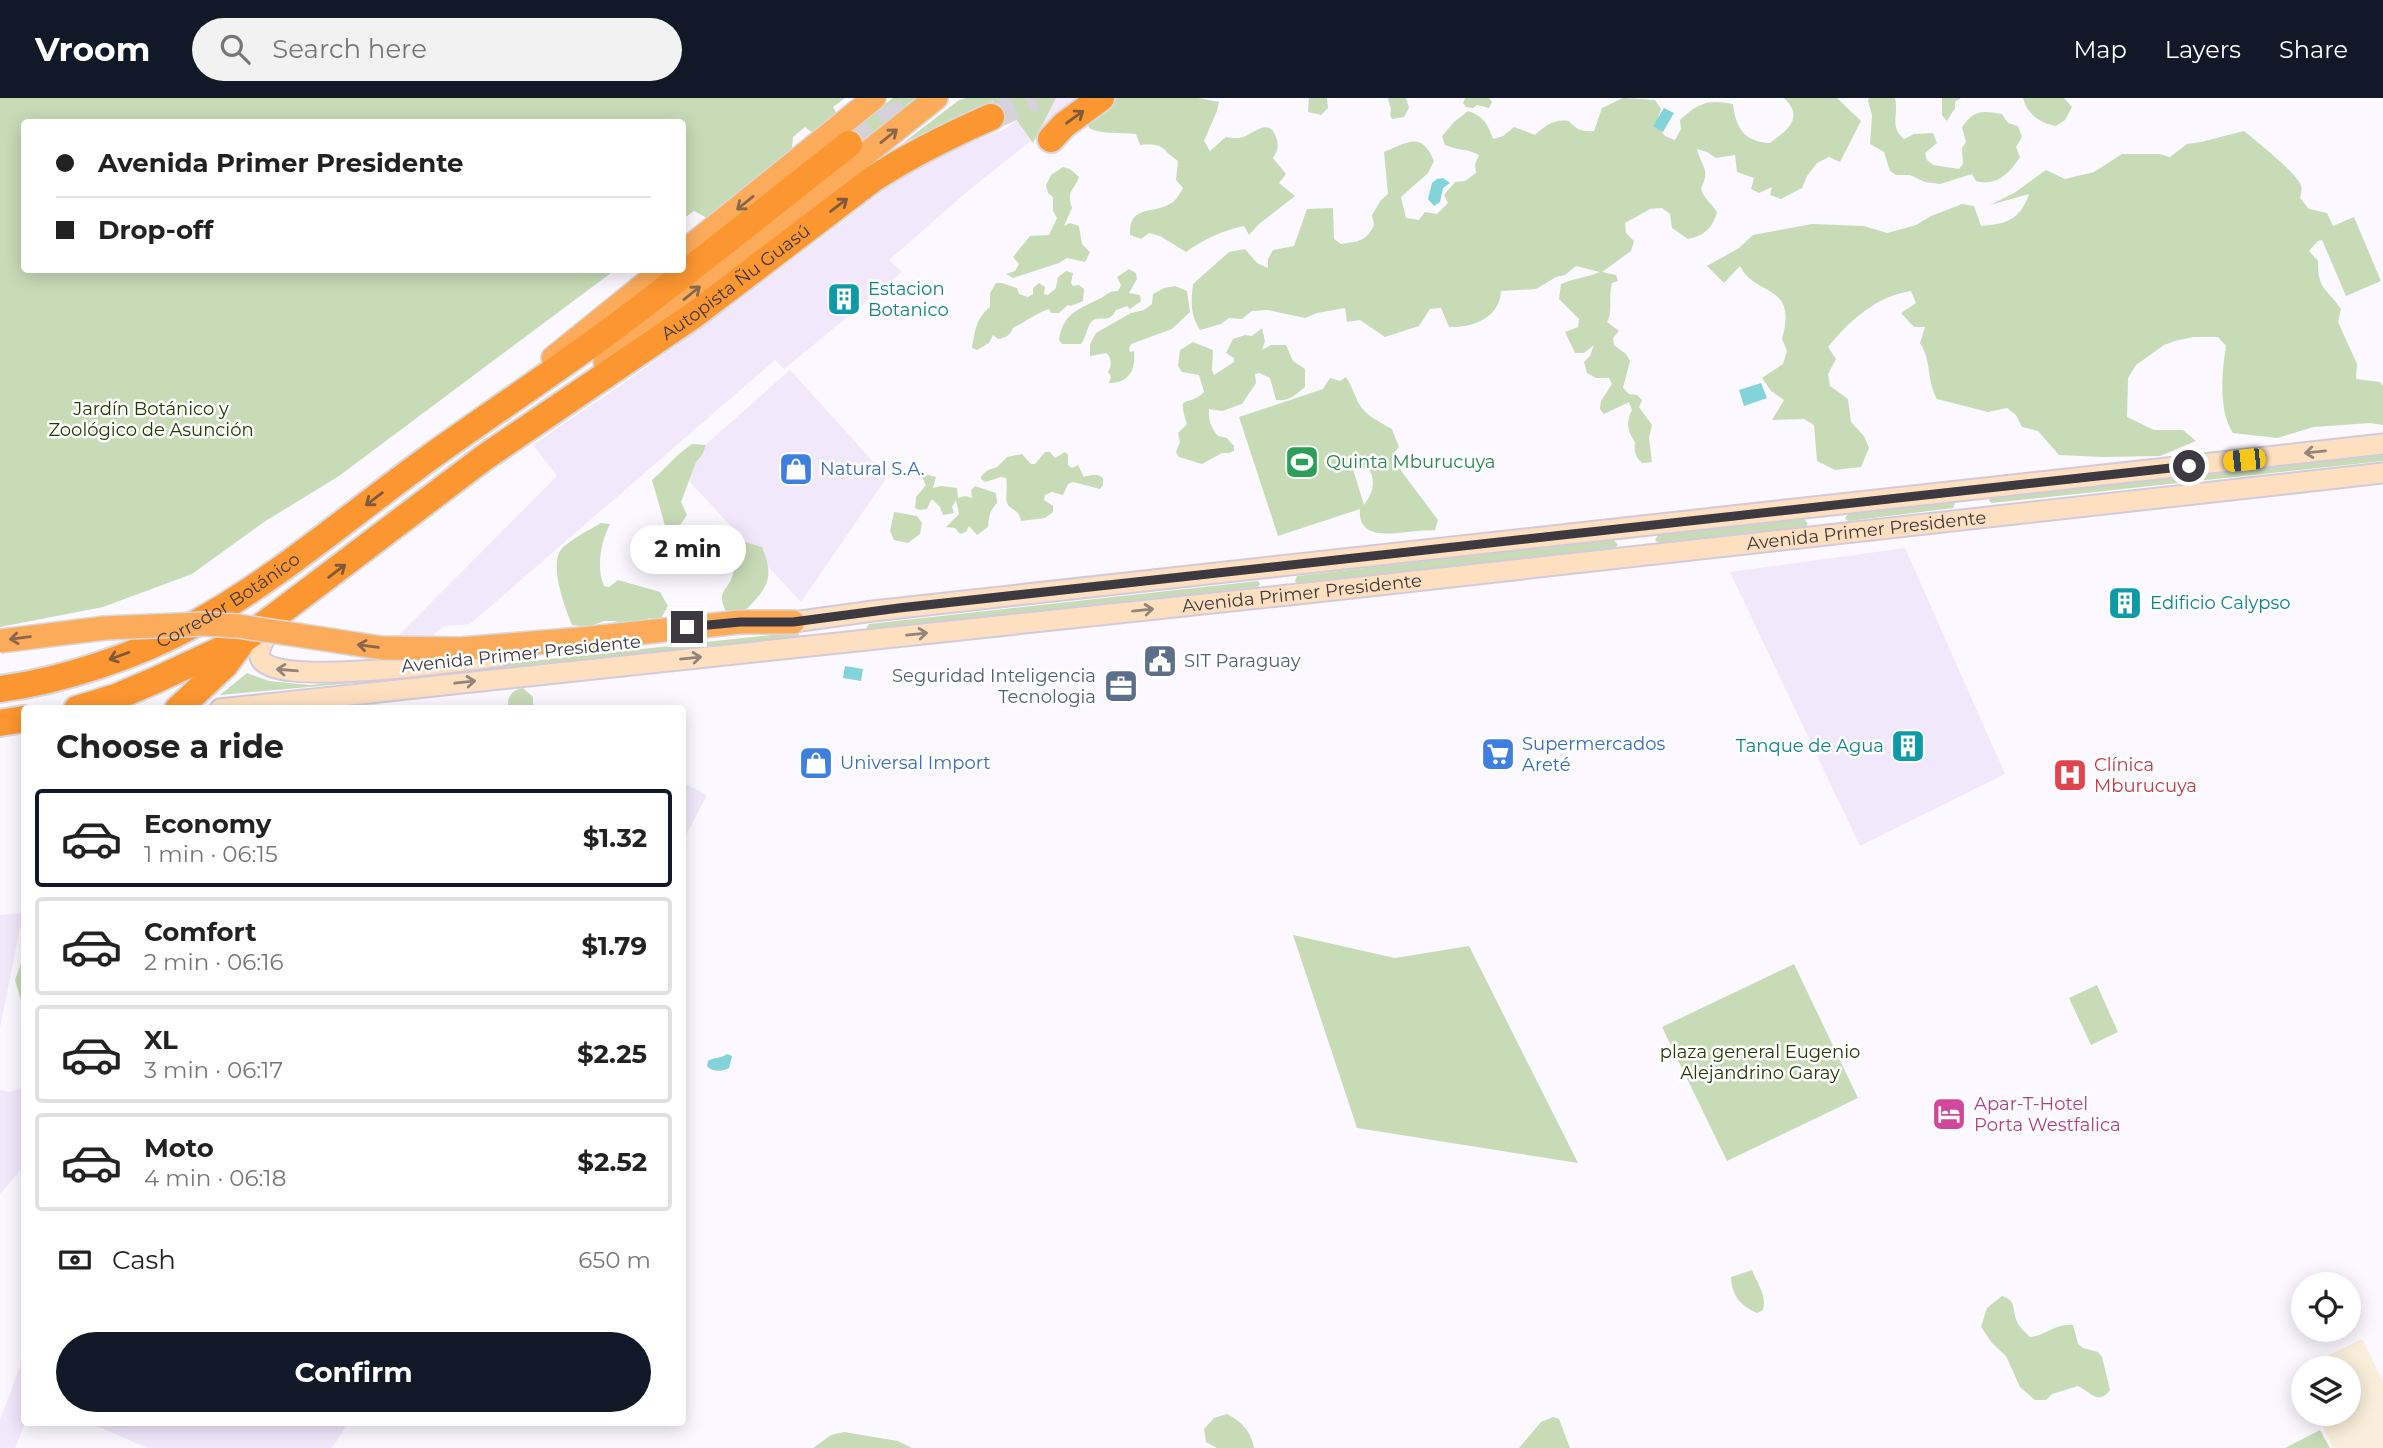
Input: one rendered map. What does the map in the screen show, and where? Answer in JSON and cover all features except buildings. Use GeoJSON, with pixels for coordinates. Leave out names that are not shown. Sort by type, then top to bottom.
{"type":"FeatureCollection","features":[{"type":"Feature","properties":{"kind":"highway"},"geometry":{"type":"LineString","coordinates":[[686,250],[874,98]]}},
{"type":"Feature","properties":{"kind":"highway"},"geometry":{"type":"LineString","coordinates":[[485,457],[936,98]]}},
{"type":"Feature","properties":{"kind":"highway"},"geometry":{"type":"LineString","coordinates":[[1051,139],[1064,125],[1101,98]]}},
{"type":"Feature","properties":{"kind":"highway","name":"Autopista Ñu Guasú"},"geometry":{"type":"LineString","coordinates":[[485,457],[694,315],[873,179],[934,142],[991,117]]}},
{"type":"Feature","properties":{"kind":"highway"},"geometry":{"type":"LineString","coordinates":[[686,271],[849,144]]}},
{"type":"Feature","properties":{"kind":"highway"},"geometry":{"type":"LineString","coordinates":[[429,458],[658,273]]}},
{"type":"Feature","properties":{"kind":"highway"},"geometry":{"type":"LineString","coordinates":[[429,458],[610,330],[683,273]]}},
{"type":"Feature","properties":{"kind":"highway","name":"Corredor Botánico"},"geometry":{"type":"LineString","coordinates":[[90,705],[156,680],[246,638],[485,457]]}},
{"type":"Feature","properties":{"kind":"highway","name":"Corredor Botánico"},"geometry":{"type":"LineString","coordinates":[[0,689],[80,671],[188,628],[239,597],[296,557],[429,458]]}},
{"type":"Feature","properties":{"kind":"highway"},"geometry":{"type":"LineString","coordinates":[[0,641],[105,628],[203,624],[238,626],[382,648],[422,650],[581,639],[740,622],[793,622]]}},
{"type":"Feature","properties":{"kind":"highway"},"geometry":{"type":"LineString","coordinates":[[182,705],[225,665],[246,638]]}},
{"type":"Feature","properties":{"kind":"highway"},"geometry":{"type":"LineString","coordinates":[[0,725],[21,720]]}},
{"type":"Feature","properties":{"kind":"highway"},"geometry":{"type":"LineString","coordinates":[[0,725],[21,725]]}},
{"type":"Feature","properties":{"kind":"main road","name":"Avenida Primer Presidente"},"geometry":{"type":"LineString","coordinates":[[282,612],[262,644],[260,660],[270,668],[311,672],[398,668],[887,609],[2383,444]]}},
{"type":"Feature","properties":{"kind":"main road","name":"Avenida Primer Presidente"},"geometry":{"type":"LineString","coordinates":[[262,705],[2383,473]]}},
{"type":"Feature","properties":{"kind":"main road"},"geometry":{"type":"LineString","coordinates":[[1830,506],[1832,535]]}},
{"type":"Feature","properties":{"kind":"shaded area"},"geometry":{"type":"Polygon","coordinates":[[[1046,98],[1085,98],[969,190],[889,260],[902,272],[784,369],[775,360],[470,624],[443,626],[419,649],[378,705],[348,705],[399,635],[557,476],[533,445],[738,301],[907,173],[948,152],[1007,128],[1046,98]]]}},
{"type":"Feature","properties":{"kind":"shaded area"},"geometry":{"type":"Polygon","coordinates":[[[790,370],[887,477],[801,602],[678,469],[790,370]]]}},
{"type":"Feature","properties":{"kind":"shaded area"},"geometry":{"type":"Polygon","coordinates":[[[1905,548],[2005,774],[1860,846],[1730,572],[1905,548]]]}},
{"type":"Feature","properties":{"kind":"shaded area"},"geometry":{"type":"Polygon","coordinates":[[[686,784],[707,795],[686,835],[686,784]]]}},
{"type":"Feature","properties":{"kind":"shaded area"},"geometry":{"type":"Polygon","coordinates":[[[21,913],[0,1028],[0,915],[21,913]]]}},
{"type":"Feature","properties":{"kind":"shaded area"},"geometry":{"type":"Polygon","coordinates":[[[21,1088],[21,1170],[0,1194],[0,1090],[10,1092],[21,1088]]]}},
{"type":"Feature","properties":{"kind":"shaded area"},"geometry":{"type":"Polygon","coordinates":[[[2362,1339],[2383,1382],[2383,1448],[2333,1448],[2323,1426],[2361,1426],[2361,1356],[2328,1356],[2361,1342],[2362,1339]]]}},
{"type":"Feature","properties":{"kind":"shaded area"},"geometry":{"type":"Polygon","coordinates":[[[21,1364],[21,1426],[24,1426],[15,1448],[0,1448],[0,1420],[21,1364]]]}},
{"type":"Feature","properties":{"kind":"shaded area"},"geometry":{"type":"Polygon","coordinates":[[[96,1426],[346,1426],[332,1448],[148,1448],[96,1426]]]}},
{"type":"Feature","properties":{"kind":"green space","name":"Jardín Botánico y Zoológico de Asunción"},"geometry":{"type":"Polygon","coordinates":[[[0,98],[845,98],[833,107],[838,116],[815,135],[805,127],[793,137],[788,154],[711,220],[694,211],[686,217],[686,119],[21,119],[21,273],[611,273],[339,476],[264,522],[192,574],[103,607],[0,627],[0,98]]]}},
{"type":"Feature","properties":{"kind":"green space"},"geometry":{"type":"Polygon","coordinates":[[[893,98],[924,98],[856,152],[845,135],[893,98]]]}},
{"type":"Feature","properties":{"kind":"green space"},"geometry":{"type":"Polygon","coordinates":[[[1056,98],[1033,143],[1016,119],[1002,125],[993,101],[903,143],[959,100],[1056,98]]]}},
{"type":"Feature","properties":{"kind":"green space"},"geometry":{"type":"Polygon","coordinates":[[[1114,98],[1198,98],[1219,102],[1204,141],[1210,151],[1226,137],[1241,138],[1261,128],[1269,128],[1278,143],[1273,158],[1286,174],[1279,183],[1295,196],[1249,235],[1244,226],[1236,228],[1213,236],[1186,252],[1160,236],[1149,233],[1141,239],[1130,235],[1133,218],[1173,202],[1183,188],[1176,180],[1178,161],[1162,147],[1140,145],[1136,134],[1089,128],[1086,118],[1114,98]]]}},
{"type":"Feature","properties":{"kind":"green space"},"geometry":{"type":"Polygon","coordinates":[[[1309,98],[1327,98],[1328,108],[1321,115],[1308,112],[1309,98]]]}},
{"type":"Feature","properties":{"kind":"green space"},"geometry":{"type":"Polygon","coordinates":[[[1389,98],[1406,98],[1409,108],[1404,117],[1392,119],[1389,98]]]}},
{"type":"Feature","properties":{"kind":"green space"},"geometry":{"type":"Polygon","coordinates":[[[1465,98],[1489,98],[1492,102],[1489,108],[1477,105],[1473,108],[1466,107],[1463,103],[1465,98]]]}},
{"type":"Feature","properties":{"kind":"green space"},"geometry":{"type":"Polygon","coordinates":[[[1623,98],[1655,100],[1661,109],[1656,124],[1665,136],[1675,140],[1681,129],[1680,120],[1698,106],[1710,102],[1733,104],[1739,127],[1748,137],[1761,142],[1770,143],[1791,123],[1793,112],[1784,98],[1837,98],[1861,121],[1840,162],[1829,157],[1817,163],[1802,188],[1781,199],[1770,195],[1772,187],[1759,193],[1751,189],[1754,178],[1737,172],[1735,155],[1716,158],[1697,149],[1705,172],[1702,192],[1717,212],[1710,227],[1699,235],[1688,239],[1672,228],[1670,214],[1662,208],[1650,209],[1625,223],[1626,233],[1634,241],[1631,251],[1602,272],[1616,275],[1618,281],[1612,283],[1607,322],[1619,331],[1613,338],[1614,345],[1626,354],[1630,361],[1623,388],[1642,400],[1639,407],[1652,425],[1649,438],[1652,462],[1642,463],[1636,454],[1635,442],[1628,426],[1632,410],[1629,402],[1604,414],[1600,409],[1601,401],[1612,384],[1609,378],[1596,378],[1587,373],[1584,362],[1590,356],[1594,345],[1584,353],[1575,353],[1565,332],[1578,327],[1579,319],[1559,299],[1561,284],[1600,272],[1576,266],[1565,275],[1556,277],[1536,289],[1501,291],[1496,308],[1490,315],[1467,326],[1449,327],[1441,308],[1430,309],[1419,326],[1385,337],[1360,320],[1347,322],[1345,308],[1305,318],[1268,310],[1252,311],[1242,319],[1229,318],[1221,324],[1200,330],[1194,319],[1193,284],[1229,252],[1245,249],[1257,263],[1268,268],[1268,259],[1273,250],[1294,246],[1307,209],[1333,208],[1334,239],[1341,244],[1365,238],[1374,225],[1372,215],[1388,194],[1384,152],[1407,143],[1419,142],[1434,161],[1428,173],[1401,197],[1406,218],[1419,220],[1425,212],[1437,214],[1448,203],[1444,195],[1455,182],[1465,181],[1476,173],[1475,164],[1479,155],[1445,145],[1442,136],[1468,111],[1484,121],[1493,139],[1503,136],[1514,127],[1535,135],[1559,121],[1569,121],[1580,130],[1594,131],[1602,108],[1623,98]]]}},
{"type":"Feature","properties":{"kind":"green space"},"geometry":{"type":"Polygon","coordinates":[[[1869,98],[1895,98],[1897,130],[1904,139],[1914,134],[1933,133],[1937,143],[1925,153],[1927,160],[1933,165],[1959,169],[1963,164],[1962,148],[1966,142],[1962,127],[1975,114],[1984,112],[2002,114],[2008,123],[2018,126],[2022,137],[2016,147],[2020,157],[2007,173],[1990,182],[1976,181],[1972,174],[1940,184],[1925,182],[1910,175],[1896,175],[1890,171],[1884,152],[1870,144],[1872,115],[1869,98]]]}},
{"type":"Feature","properties":{"kind":"green space"},"geometry":{"type":"Polygon","coordinates":[[[1942,98],[1961,98],[1955,102],[1955,108],[1947,121],[1942,115],[1942,98]]]}},
{"type":"Feature","properties":{"kind":"green space"},"geometry":{"type":"Polygon","coordinates":[[[2023,98],[2064,98],[2072,107],[2065,120],[2056,126],[2035,117],[2023,98]]]}},
{"type":"Feature","properties":{"kind":"green space"},"geometry":{"type":"Polygon","coordinates":[[[2244,131],[2293,174],[2301,186],[2300,198],[2309,209],[2327,213],[2333,226],[2354,217],[2381,281],[2346,296],[2322,240],[2309,251],[2318,261],[2321,284],[2341,309],[2338,322],[2357,364],[2356,379],[2380,382],[2383,386],[2383,425],[2370,423],[2314,427],[2277,438],[2233,433],[2223,402],[2226,346],[2218,337],[2193,337],[2164,345],[2136,365],[2128,378],[2127,417],[2154,430],[2183,430],[2196,441],[2160,456],[2059,455],[2038,431],[2022,427],[2016,415],[2007,408],[1988,412],[1937,399],[1920,343],[1925,327],[1914,327],[1901,313],[1916,303],[1911,291],[1887,298],[1865,311],[1828,347],[1836,359],[1828,374],[1830,386],[1848,399],[1851,422],[1864,436],[1869,448],[1861,467],[1835,470],[1817,461],[1814,425],[1804,419],[1772,420],[1784,400],[1771,391],[1762,378],[1783,364],[1787,351],[1782,339],[1785,321],[1780,299],[1747,276],[1740,266],[1724,283],[1707,266],[1739,248],[1753,235],[1812,224],[1864,226],[1887,233],[1916,225],[1962,204],[1974,206],[1981,226],[1998,224],[2017,215],[2029,194],[1990,205],[2014,193],[2046,170],[2065,179],[2094,172],[2122,154],[2159,154],[2170,157],[2187,144],[2244,131]]]}},
{"type":"Feature","properties":{"kind":"green space"},"geometry":{"type":"Polygon","coordinates":[[[1063,167],[1079,177],[1070,194],[1072,208],[1064,226],[1070,223],[1079,226],[1082,244],[1090,252],[1085,262],[1067,258],[1013,278],[1006,274],[1015,271],[1019,264],[1013,257],[1030,236],[1049,235],[1057,218],[1053,211],[1053,197],[1048,193],[1046,185],[1051,175],[1063,167]]]}},
{"type":"Feature","properties":{"kind":"green space"},"geometry":{"type":"Polygon","coordinates":[[[1129,269],[1136,273],[1137,279],[1129,293],[1140,295],[1141,301],[1130,309],[1127,306],[1116,310],[1110,317],[1091,322],[1081,344],[1062,344],[1059,340],[1061,331],[1072,314],[1109,293],[1118,291],[1121,285],[1117,277],[1129,269]]]}},
{"type":"Feature","properties":{"kind":"green space"},"geometry":{"type":"Polygon","coordinates":[[[1066,271],[1073,273],[1073,286],[1079,285],[1084,289],[1083,301],[1068,305],[1059,313],[1051,313],[1049,309],[1044,311],[1013,328],[1005,337],[998,339],[993,335],[989,343],[977,350],[972,348],[977,325],[990,307],[990,293],[996,283],[1017,288],[1019,294],[1028,297],[1039,283],[1045,287],[1044,294],[1048,295],[1056,288],[1058,277],[1066,271]]]}},
{"type":"Feature","properties":{"kind":"green space"},"geometry":{"type":"Polygon","coordinates":[[[1175,286],[1187,291],[1190,312],[1172,329],[1131,344],[1129,349],[1130,352],[1134,351],[1134,364],[1130,374],[1122,381],[1109,383],[1111,362],[1108,355],[1106,353],[1090,356],[1090,344],[1096,333],[1131,313],[1144,310],[1152,304],[1153,294],[1175,286]]]}},
{"type":"Feature","properties":{"kind":"green space"},"geometry":{"type":"Polygon","coordinates":[[[1262,328],[1265,341],[1262,350],[1271,345],[1286,345],[1293,361],[1305,369],[1305,387],[1288,399],[1276,400],[1270,378],[1255,374],[1256,383],[1242,404],[1222,411],[1209,409],[1214,430],[1218,436],[1227,438],[1234,446],[1234,451],[1222,453],[1202,464],[1179,457],[1176,452],[1180,442],[1178,433],[1187,424],[1183,403],[1204,392],[1199,375],[1182,372],[1178,366],[1180,350],[1193,342],[1213,350],[1214,375],[1234,362],[1234,358],[1226,353],[1233,339],[1252,336],[1262,328]]]}},
{"type":"Feature","properties":{"kind":"green space","name":"Quinta Mburucuya"},"geometry":{"type":"Polygon","coordinates":[[[1346,377],[1365,412],[1392,429],[1399,447],[1394,453],[1402,472],[1438,520],[1435,530],[1390,533],[1372,531],[1365,527],[1361,520],[1360,509],[1278,536],[1239,417],[1323,389],[1330,378],[1340,381],[1346,377]],[[1352,466],[1364,505],[1372,488],[1370,471],[1352,466]]]}},
{"type":"Feature","properties":{"kind":"green space"},"geometry":{"type":"Polygon","coordinates":[[[692,444],[706,445],[696,462],[681,502],[687,515],[681,524],[666,529],[652,480],[692,444]]]}},
{"type":"Feature","properties":{"kind":"green space"},"geometry":{"type":"Polygon","coordinates":[[[1045,452],[1050,452],[1055,458],[1065,452],[1068,455],[1068,465],[1072,468],[1078,465],[1084,477],[1101,476],[1103,485],[1100,489],[1073,482],[1068,484],[1063,495],[1052,492],[1045,495],[1044,500],[1053,506],[1053,512],[1045,518],[1021,521],[1007,503],[1006,478],[985,482],[981,476],[997,467],[1007,457],[1022,454],[1031,464],[1035,464],[1045,452]]]}},
{"type":"Feature","properties":{"kind":"green space"},"geometry":{"type":"Polygon","coordinates":[[[2383,454],[2383,461],[1992,503],[1989,501],[1991,496],[2383,454]]]}},
{"type":"Feature","properties":{"kind":"green space"},"geometry":{"type":"Polygon","coordinates":[[[922,477],[936,477],[933,488],[957,488],[958,498],[972,498],[971,490],[975,486],[996,493],[997,503],[990,514],[988,527],[977,535],[969,526],[966,532],[960,534],[955,528],[946,527],[959,514],[956,500],[952,507],[954,513],[943,515],[933,500],[927,509],[915,508],[916,497],[926,485],[922,477]]]}},
{"type":"Feature","properties":{"kind":"green space"},"geometry":{"type":"Polygon","coordinates":[[[1952,500],[1955,503],[1953,508],[1849,521],[1845,519],[1848,513],[1952,500]]]}},
{"type":"Feature","properties":{"kind":"green space"},"geometry":{"type":"Polygon","coordinates":[[[894,512],[917,516],[922,523],[920,534],[908,543],[894,540],[890,531],[894,512]]]}},
{"type":"Feature","properties":{"kind":"green space"},"geometry":{"type":"Polygon","coordinates":[[[1804,519],[1808,524],[1805,527],[1659,543],[1655,540],[1658,535],[1804,519]]]}},
{"type":"Feature","properties":{"kind":"green space"},"geometry":{"type":"Polygon","coordinates":[[[601,523],[610,524],[601,555],[600,571],[604,586],[609,587],[618,580],[660,592],[668,606],[660,620],[649,618],[633,628],[615,621],[604,621],[588,627],[572,625],[560,588],[557,558],[568,544],[601,523]]]}},
{"type":"Feature","properties":{"kind":"green space"},"geometry":{"type":"Polygon","coordinates":[[[1613,539],[1618,545],[1614,548],[1298,584],[1295,581],[1297,576],[1613,539]]]}},
{"type":"Feature","properties":{"kind":"green space"},"geometry":{"type":"Polygon","coordinates":[[[745,542],[762,547],[768,576],[763,590],[743,613],[726,611],[722,595],[731,580],[737,554],[745,542]]]}},
{"type":"Feature","properties":{"kind":"green space"},"geometry":{"type":"Polygon","coordinates":[[[1258,581],[1258,587],[869,630],[866,628],[869,624],[1258,581]]]}},
{"type":"Feature","properties":{"kind":"green space"},"geometry":{"type":"Polygon","coordinates":[[[798,632],[800,638],[409,679],[412,674],[798,632]]]}},
{"type":"Feature","properties":{"kind":"green space"},"geometry":{"type":"Polygon","coordinates":[[[247,673],[269,681],[310,685],[363,682],[220,695],[247,673]]]}},
{"type":"Feature","properties":{"kind":"green space"},"geometry":{"type":"Polygon","coordinates":[[[523,688],[533,697],[533,705],[508,705],[515,690],[523,688]]]}},
{"type":"Feature","properties":{"kind":"green space"},"geometry":{"type":"Polygon","coordinates":[[[1293,935],[1395,958],[1469,946],[1578,1163],[1357,1128],[1293,935]]]}},
{"type":"Feature","properties":{"kind":"green space"},"geometry":{"type":"Polygon","coordinates":[[[21,963],[21,1001],[15,980],[21,963]]]}},
{"type":"Feature","properties":{"kind":"green space","name":"plaza general Eugenio Alejandrino Garay"},"geometry":{"type":"Polygon","coordinates":[[[1794,964],[1858,1098],[1727,1161],[1662,1027],[1794,964]]]}},
{"type":"Feature","properties":{"kind":"green space"},"geometry":{"type":"Polygon","coordinates":[[[2097,985],[2118,1032],[2091,1045],[2069,998],[2097,985]]]}},
{"type":"Feature","properties":{"kind":"green space"},"geometry":{"type":"Polygon","coordinates":[[[1752,1270],[1764,1299],[1763,1310],[1757,1313],[1738,1299],[1731,1277],[1752,1270]]]}},
{"type":"Feature","properties":{"kind":"green space"},"geometry":{"type":"Polygon","coordinates":[[[2002,1296],[2012,1302],[2017,1322],[2030,1337],[2061,1326],[2073,1325],[2078,1344],[2098,1352],[2102,1357],[2110,1390],[2106,1395],[2094,1396],[2078,1386],[2052,1394],[2046,1400],[2035,1400],[2020,1387],[2006,1356],[1992,1343],[1981,1327],[1987,1308],[2002,1296]]]}},
{"type":"Feature","properties":{"kind":"green space"},"geometry":{"type":"Polygon","coordinates":[[[1227,1414],[1245,1428],[1254,1448],[1217,1448],[1206,1442],[1204,1429],[1214,1418],[1227,1414]]]}},
{"type":"Feature","properties":{"kind":"green space"},"geometry":{"type":"Polygon","coordinates":[[[1553,1417],[1559,1419],[1570,1448],[1519,1448],[1541,1422],[1553,1417]]]}},
{"type":"Feature","properties":{"kind":"green space"},"geometry":{"type":"Polygon","coordinates":[[[2320,1430],[2330,1448],[2285,1448],[2320,1430]]]}},
{"type":"Feature","properties":{"kind":"green space"},"geometry":{"type":"Polygon","coordinates":[[[844,1432],[898,1441],[912,1448],[813,1448],[831,1435],[844,1432]]]}},
{"type":"Feature","properties":{"kind":"water"},"geometry":{"type":"Polygon","coordinates":[[[1664,108],[1674,113],[1663,132],[1653,126],[1664,108]]]}},
{"type":"Feature","properties":{"kind":"water"},"geometry":{"type":"Polygon","coordinates":[[[1443,178],[1450,183],[1443,188],[1440,202],[1434,206],[1428,199],[1432,183],[1443,178]]]}},
{"type":"Feature","properties":{"kind":"water"},"geometry":{"type":"Polygon","coordinates":[[[1761,383],[1767,398],[1744,406],[1739,390],[1761,383]]]}},
{"type":"Feature","properties":{"kind":"water"},"geometry":{"type":"Polygon","coordinates":[[[845,666],[863,669],[861,681],[843,678],[845,666]]]}},
{"type":"Feature","properties":{"kind":"water"},"geometry":{"type":"Polygon","coordinates":[[[727,1054],[732,1056],[729,1068],[717,1071],[707,1066],[708,1061],[727,1054]]]}},
{"type":"Feature","properties":{"kind":"tunnel"},"geometry":{"type":"LineString","coordinates":[[991,117],[1035,98]]}},
{"type":"Feature","properties":{"kind":"tunnel"},"geometry":{"type":"LineString","coordinates":[[849,144],[890,119],[925,104]]}},
{"type":"Feature","properties":{"kind":"place","name":"Estacion Botanico"},"geometry":{"type":"Point","coordinates":[844,299]}},
{"type":"Feature","properties":{"kind":"place","name":"Quinta Mburucuya"},"geometry":{"type":"Point","coordinates":[1302,462]}},
{"type":"Feature","properties":{"kind":"place","name":"Natural S.A."},"geometry":{"type":"Point","coordinates":[796,469]}},
{"type":"Feature","properties":{"kind":"place","name":"Edificio Calypso"},"geometry":{"type":"Point","coordinates":[2125,603]}},
{"type":"Feature","properties":{"kind":"place","name":"SIT Paraguay"},"geometry":{"type":"Point","coordinates":[1160,661]}},
{"type":"Feature","properties":{"kind":"place","name":"Seguridad Inteligencia Tecnologia"},"geometry":{"type":"Point","coordinates":[1121,686]}},
{"type":"Feature","properties":{"kind":"place","name":"Tanque de Agua"},"geometry":{"type":"Point","coordinates":[1908,746]}},
{"type":"Feature","properties":{"kind":"place","name":"Supermercados Areté"},"geometry":{"type":"Point","coordinates":[1498,754]}},
{"type":"Feature","properties":{"kind":"place","name":"Universal Import"},"geometry":{"type":"Point","coordinates":[816,763]}},
{"type":"Feature","properties":{"kind":"place","name":"Clínica Mburucuya"},"geometry":{"type":"Point","coordinates":[2070,775]}},
{"type":"Feature","properties":{"kind":"place","name":"Apar-T-Hotel Porta Westfalica"},"geometry":{"type":"Point","coordinates":[1949,1114]}},
{"type":"Feature","properties":{"kind":"route"},"geometry":{"type":"LineString","coordinates":[[687,627],[740,622],[793,622],[835,615],[2189,466]]}}]}
